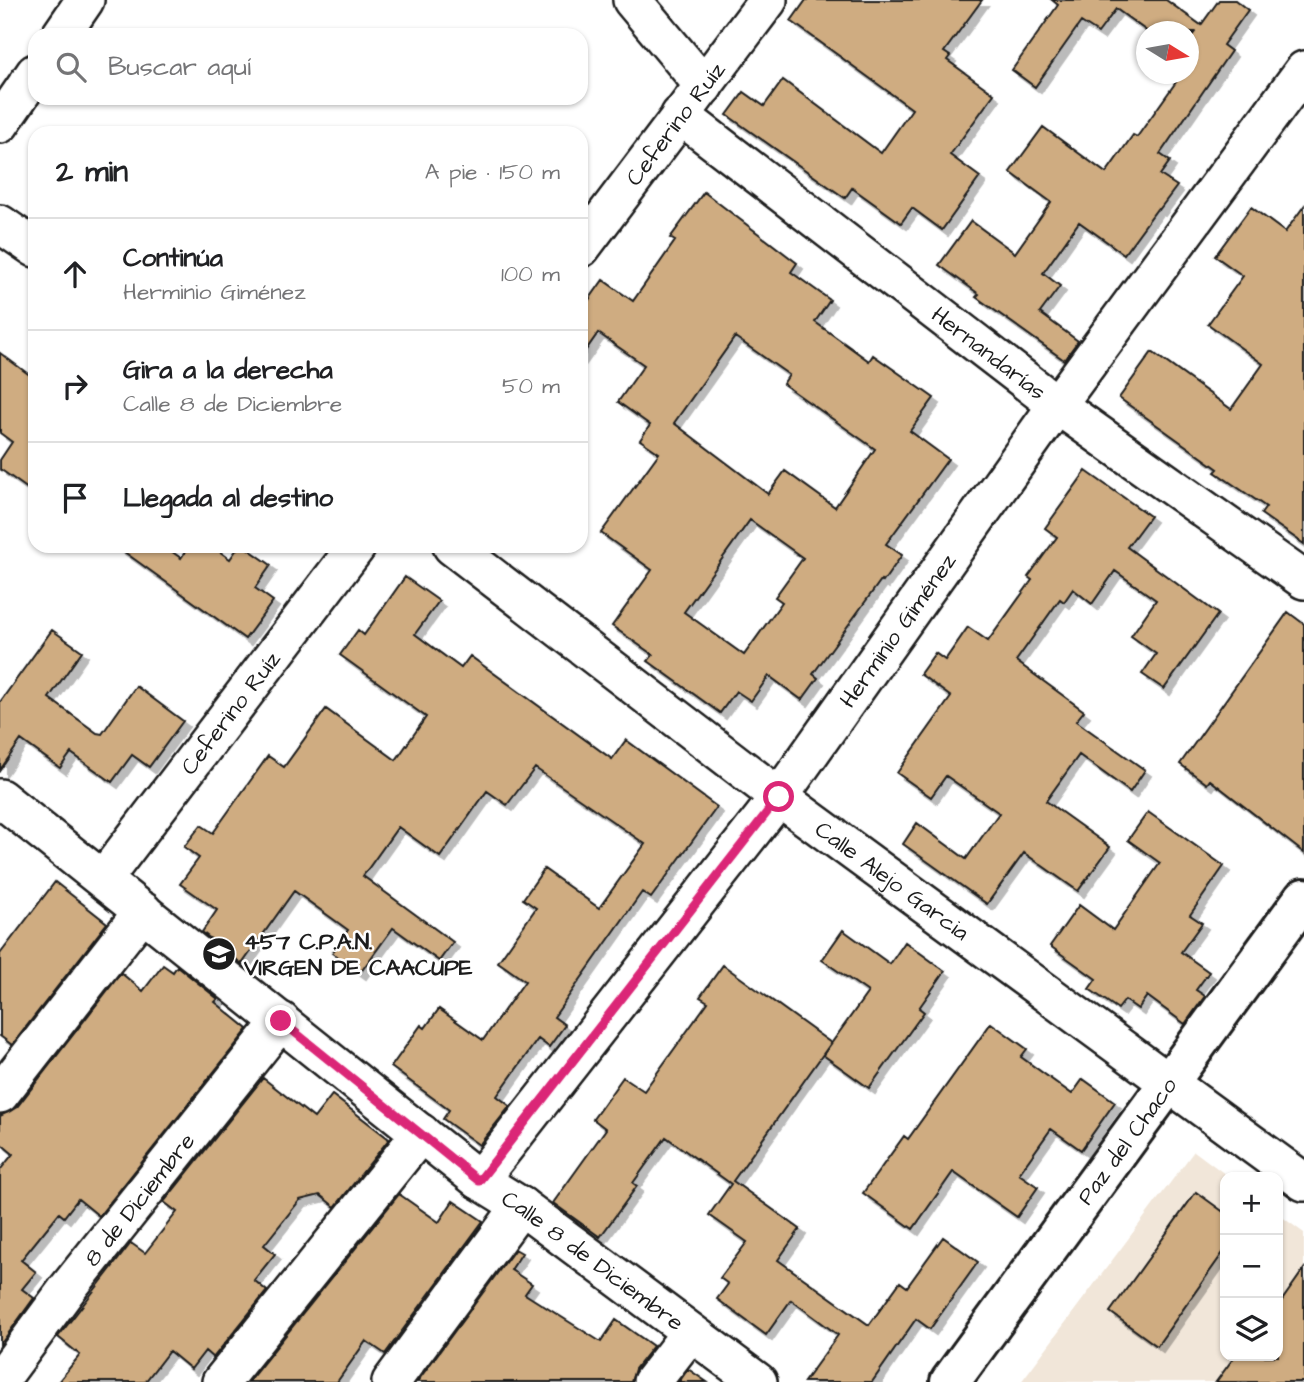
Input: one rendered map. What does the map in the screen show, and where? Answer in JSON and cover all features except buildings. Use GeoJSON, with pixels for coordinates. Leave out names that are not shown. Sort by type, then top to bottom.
{"type":"FeatureCollection","features":[{"type":"Feature","properties":{"kind":"street"},"geometry":{"type":"LineString","coordinates":[[66,28],[85,0]]}},
{"type":"Feature","properties":{"kind":"street"},"geometry":{"type":"LineString","coordinates":[[632,0],[704,86]]}},
{"type":"Feature","properties":{"kind":"street","name":"Ceferino Ruíz"},"geometry":{"type":"LineString","coordinates":[[588,239],[768,0]]}},
{"type":"Feature","properties":{"kind":"street","name":"Herminio Giménez"},"geometry":{"type":"LineString","coordinates":[[479,1181],[779,797],[1057,405],[1304,69]]}},
{"type":"Feature","properties":{"kind":"street"},"geometry":{"type":"LineString","coordinates":[[0,124],[28,83]]}},
{"type":"Feature","properties":{"kind":"street","name":"Hernandarías"},"geometry":{"type":"LineString","coordinates":[[680,115],[1057,405],[1304,580]]}},
{"type":"Feature","properties":{"kind":"street"},"geometry":{"type":"LineString","coordinates":[[0,224],[28,243]]}},
{"type":"Feature","properties":{"kind":"street","name":"Ceferino Ruíz"},"geometry":{"type":"LineString","coordinates":[[104,878],[352,553]]}},
{"type":"Feature","properties":{"kind":"street","name":"Calle Alejo Garcia"},"geometry":{"type":"LineString","coordinates":[[461,553],[779,797],[1167,1085],[1304,1182]]}},
{"type":"Feature","properties":{"kind":"street","name":"Calle 8 de Diciembre"},"geometry":{"type":"LineString","coordinates":[[0,798],[104,878],[479,1181],[521,1206],[758,1382]]}},
{"type":"Feature","properties":{"kind":"street","name":"Paz del Chaco"},"geometry":{"type":"LineString","coordinates":[[950,1382],[1304,898]]}},
{"type":"Feature","properties":{"kind":"street"},"geometry":{"type":"LineString","coordinates":[[0,1094],[143,911]]}},
{"type":"Feature","properties":{"kind":"street","name":"8 de Diciembre"},"geometry":{"type":"LineString","coordinates":[[0,1380],[68,1288],[281,1021]]}},
{"type":"Feature","properties":{"kind":"street"},"geometry":{"type":"LineString","coordinates":[[221,1382],[421,1133]]}},
{"type":"Feature","properties":{"kind":"street"},"geometry":{"type":"LineString","coordinates":[[391,1382],[521,1206]]}},
{"type":"Feature","properties":{"kind":"street"},"geometry":{"type":"LineString","coordinates":[[652,1382],[690,1334]]}},
{"type":"Feature","properties":{"kind":"shaded area"},"geometry":{"type":"Polygon","coordinates":[[[1194,1151],[1222,1172],[1220,1172],[1220,1361],[1283,1361],[1283,1218],[1304,1233],[1304,1382],[1021,1382],[1194,1151]]]}},
{"type":"Feature","properties":{"kind":"place","name":"457 C.P.A.N. VIRGEN DE CAACUPE"},"geometry":{"type":"Point","coordinates":[219,954]}},
{"type":"Feature","properties":{"kind":"route"},"geometry":{"type":"LineString","coordinates":[[281,1021],[479,1181],[779,797]]}}]}
